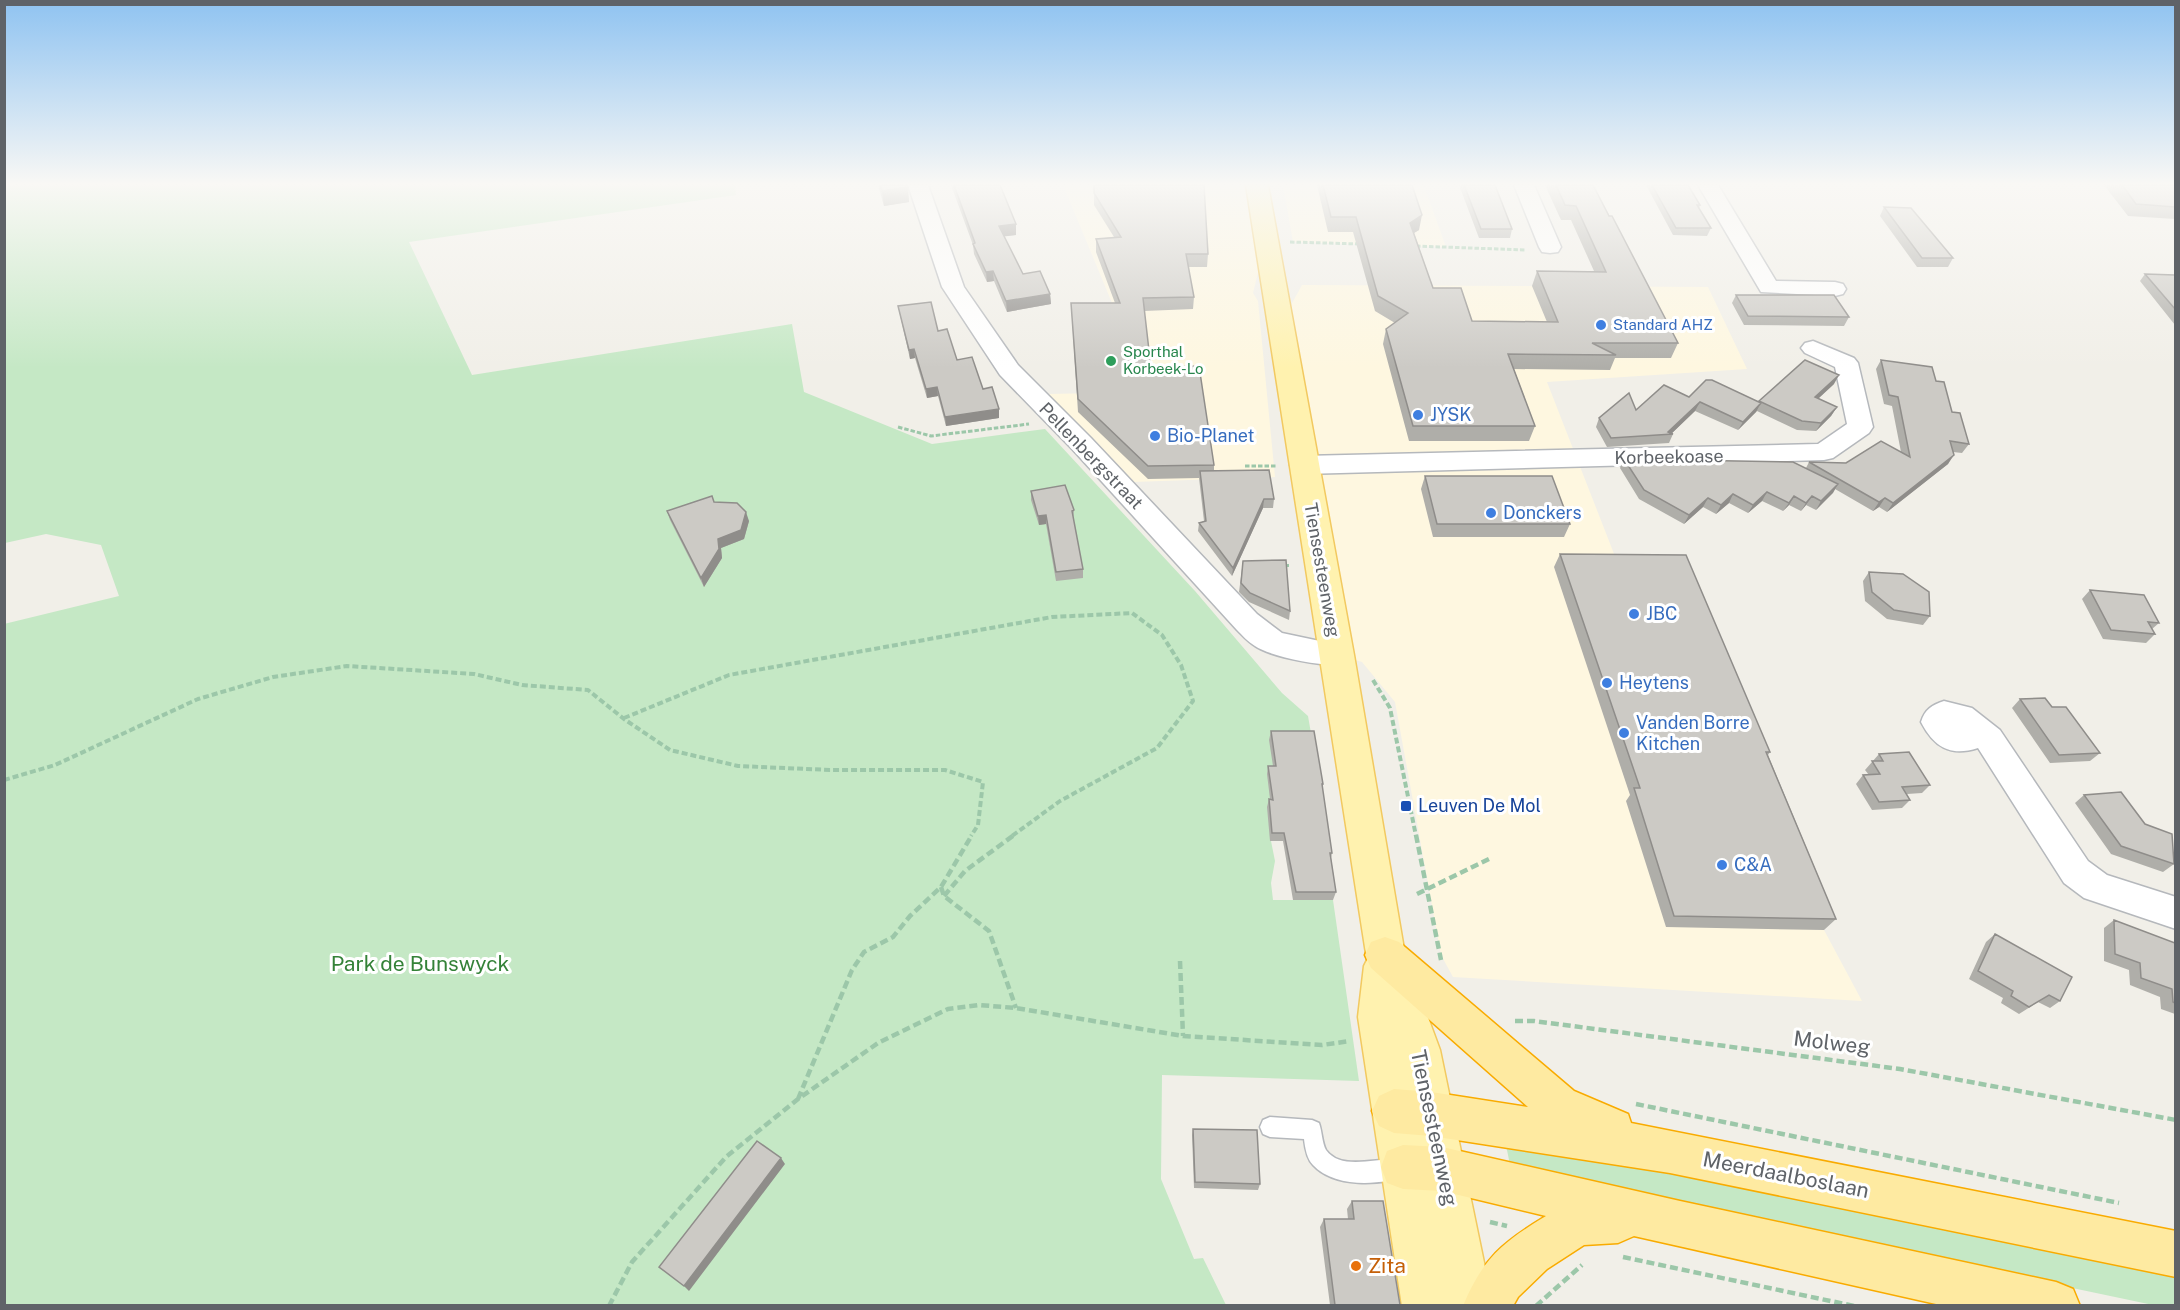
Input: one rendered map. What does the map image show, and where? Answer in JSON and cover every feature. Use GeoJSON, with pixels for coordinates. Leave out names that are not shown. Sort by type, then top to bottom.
{"type":"FeatureCollection","features":[{"type":"Feature","properties":{"kind":"highway"},"geometry":{"type":"LineString","coordinates":[[1385,955],[1558,1106],[1598,1125],[1670,1151]]}},
{"type":"Feature","properties":{"kind":"highway","name":"Meerdaalboslaan"},"geometry":{"type":"LineString","coordinates":[[1412,1112],[1670,1151],[2175,1254]]}},
{"type":"Feature","properties":{"kind":"highway"},"geometry":{"type":"LineString","coordinates":[[1422,1168],[2056,1305]]}},
{"type":"Feature","properties":{"kind":"highway"},"geometry":{"type":"LineString","coordinates":[[1487,1305],[1501,1280],[1522,1259],[1577,1223],[1606,1219],[1680,1224]]}},
{"type":"Feature","properties":{"kind":"main road","name":"Tiensesteenweg"},"geometry":{"type":"LineString","coordinates":[[1267,246],[1337,655],[1385,955],[1419,1050],[1412,1112]]}},
{"type":"Feature","properties":{"kind":"main road","name":"Tiensesteenweg"},"geometry":{"type":"LineString","coordinates":[[1385,955],[1379,1017],[1383,1040],[1412,1112],[1422,1168],[1426,1305]]}},
{"type":"Feature","properties":{"kind":"main road","name":"Tiensesteenweg"},"geometry":{"type":"LineString","coordinates":[[1422,1168],[1469,1305]]}},
{"type":"Feature","properties":{"kind":"street","name":"Pellenbergstraat"},"geometry":{"type":"LineString","coordinates":[[939,246],[953,287],[1009,370],[1247,622],[1265,638],[1286,646],[1337,655]]}},
{"type":"Feature","properties":{"kind":"street"},"geometry":{"type":"LineString","coordinates":[[1745,246],[1769,287],[1835,290]]}},
{"type":"Feature","properties":{"kind":"street","name":"Korbeekoase"},"geometry":{"type":"LineString","coordinates":[[1303,465],[1824,452],[1860,427],[1846,363],[1813,348]]}},
{"type":"Feature","properties":{"kind":"street"},"geometry":{"type":"LineString","coordinates":[[1974,728],[1989,739],[2076,872],[2096,887],[2175,913]]}},
{"type":"Feature","properties":{"kind":"lane"},"geometry":{"type":"LineString","coordinates":[[1270,1127],[1312,1130],[1318,1157],[1335,1169],[1386,1172],[1422,1168]]}},
{"type":"Feature","properties":{"kind":"path"},"geometry":{"type":"LineString","coordinates":[[1415,246],[1535,250],[1550,248]]}},
{"type":"Feature","properties":{"kind":"path"},"geometry":{"type":"LineString","coordinates":[[898,427],[931,436],[999,429],[1057,419]]}},
{"type":"Feature","properties":{"kind":"path"},"geometry":{"type":"LineString","coordinates":[[624,718],[729,675],[1052,617],[1132,613],[1162,635],[1181,665],[1193,701],[1157,747],[1060,801],[965,871],[944,896]]}},
{"type":"Feature","properties":{"kind":"path"},"geometry":{"type":"LineString","coordinates":[[4,780],[55,765],[198,699],[273,677],[347,666],[474,674],[522,685],[588,690],[670,750],[738,766],[830,770],[945,770],[983,782],[978,825],[941,887],[910,916],[893,937],[864,952],[852,970],[798,1099]]}},
{"type":"Feature","properties":{"kind":"path"},"geometry":{"type":"LineString","coordinates":[[1392,720],[1436,945],[1444,966]]}},
{"type":"Feature","properties":{"kind":"path"},"geometry":{"type":"LineString","coordinates":[[1417,894],[1489,859]]}},
{"type":"Feature","properties":{"kind":"path"},"geometry":{"type":"LineString","coordinates":[[941,887],[944,896],[989,931],[1016,1008]]}},
{"type":"Feature","properties":{"kind":"path"},"geometry":{"type":"LineString","coordinates":[[1179,961],[1184,1036]]}},
{"type":"Feature","properties":{"kind":"path"},"geometry":{"type":"LineString","coordinates":[[609,1305],[633,1262],[726,1157],[798,1099],[878,1043],[948,1009],[979,1005],[1016,1008],[1184,1036],[1322,1045],[1360,1039],[1383,1040]]}},
{"type":"Feature","properties":{"kind":"path","name":"Molweg"},"geometry":{"type":"LineString","coordinates":[[1511,1022],[1534,1021],[1900,1069],[2175,1120]]}},
{"type":"Feature","properties":{"kind":"path","name":"Meerdaalboslaan"},"geometry":{"type":"LineString","coordinates":[[1630,1103],[2130,1205]]}},
{"type":"Feature","properties":{"kind":"path"},"geometry":{"type":"LineString","coordinates":[[1615,1255],[1854,1305]]}},
{"type":"Feature","properties":{"kind":"path"},"geometry":{"type":"LineString","coordinates":[[1536,1305],[1585,1262]]}},
{"type":"Feature","properties":{"kind":"shaded area"},"geometry":{"type":"Polygon","coordinates":[[[1088,246],[1264,246],[1253,293],[1258,301],[1275,477],[1134,482],[1047,394],[1153,392],[1088,246]]]}},
{"type":"Feature","properties":{"kind":"shaded area"},"geometry":{"type":"Polygon","coordinates":[[[1302,285],[1708,287],[1747,369],[1547,382],[1618,564],[1812,888],[1824,930],[1862,1001],[1453,977],[1441,955],[1395,702],[1362,662],[1337,655],[1280,325],[1302,285]]]}},
{"type":"Feature","properties":{"kind":"green space","name":"Park de Bunswyck"},"geometry":{"type":"Polygon","coordinates":[[[5,246],[411,246],[472,375],[792,324],[804,392],[932,444],[1045,429],[1195,591],[1282,693],[1308,716],[1312,739],[1274,774],[1271,841],[1275,861],[1271,883],[1273,900],[1333,900],[1359,1081],[1162,1075],[1161,1179],[1194,1259],[1203,1258],[1226,1305],[5,1305],[4,624],[119,596],[101,545],[46,534],[5,543],[5,246]]]}},
{"type":"Feature","properties":{"kind":"green space"},"geometry":{"type":"Polygon","coordinates":[[[1505,1140],[2007,1239],[2175,1276],[2175,1305],[2153,1305],[1511,1170],[1505,1140]]]}},
{"type":"Feature","properties":{"kind":"building"},"geometry":{"type":"Polygon","coordinates":[[[974,246],[1009,246],[1023,274],[1040,271],[1050,294],[1006,301],[993,271],[986,272],[974,246]]]}},
{"type":"Feature","properties":{"kind":"building"},"geometry":{"type":"Polygon","coordinates":[[[1099,246],[1208,246],[1208,254],[1186,254],[1194,297],[1143,298],[1151,368],[1199,366],[1214,465],[1148,466],[1078,399],[1071,303],[1120,303],[1099,246]]]}},
{"type":"Feature","properties":{"kind":"building"},"geometry":{"type":"Polygon","coordinates":[[[1364,246],[1418,246],[1433,288],[1461,288],[1472,321],[1558,322],[1537,271],[1606,272],[1594,246],[1628,246],[1678,343],[1592,343],[1616,355],[1508,354],[1535,426],[1413,426],[1386,329],[1408,313],[1378,296],[1364,246]]]}},
{"type":"Feature","properties":{"kind":"building"},"geometry":{"type":"Polygon","coordinates":[[[1913,246],[1943,246],[1953,258],[1922,258],[1913,246]]]}},
{"type":"Feature","properties":{"kind":"building"},"geometry":{"type":"Polygon","coordinates":[[[2145,274],[2175,275],[2175,309],[2145,274]]]}},
{"type":"Feature","properties":{"kind":"building"},"geometry":{"type":"Polygon","coordinates":[[[1736,295],[1834,295],[1849,317],[1748,316],[1736,295]]]}},
{"type":"Feature","properties":{"kind":"building"},"geometry":{"type":"Polygon","coordinates":[[[931,302],[938,331],[947,329],[957,360],[972,357],[983,389],[992,387],[999,409],[945,417],[937,387],[926,389],[914,349],[909,350],[898,306],[931,302]]]}},
{"type":"Feature","properties":{"kind":"building"},"geometry":{"type":"Polygon","coordinates":[[[1805,360],[1839,375],[1815,397],[1837,407],[1821,423],[1802,421],[1759,401],[1805,360]]]}},
{"type":"Feature","properties":{"kind":"building"},"geometry":{"type":"Polygon","coordinates":[[[1881,360],[1932,367],[1936,381],[1944,382],[1952,412],[1960,413],[1969,444],[1950,441],[1954,455],[1893,503],[1885,498],[1879,502],[1809,462],[1846,463],[1881,441],[1910,457],[1898,397],[1889,395],[1881,360]]]}},
{"type":"Feature","properties":{"kind":"building"},"geometry":{"type":"Polygon","coordinates":[[[1706,380],[1712,380],[1761,403],[1743,422],[1700,402],[1668,432],[1673,434],[1611,438],[1599,418],[1629,393],[1636,410],[1664,385],[1689,397],[1706,380]]]}},
{"type":"Feature","properties":{"kind":"building"},"geometry":{"type":"Polygon","coordinates":[[[1624,459],[1793,462],[1838,484],[1821,501],[1812,496],[1806,503],[1794,496],[1789,503],[1767,492],[1753,505],[1733,494],[1721,505],[1708,498],[1689,515],[1644,490],[1624,459]]]}},
{"type":"Feature","properties":{"kind":"building"},"geometry":{"type":"Polygon","coordinates":[[[1269,470],[1274,499],[1264,499],[1233,568],[1199,523],[1206,521],[1200,471],[1269,470]]]}},
{"type":"Feature","properties":{"kind":"building","name":"Donckers"},"geometry":{"type":"Polygon","coordinates":[[[1425,476],[1552,476],[1570,524],[1437,524],[1425,476]]]}},
{"type":"Feature","properties":{"kind":"building"},"geometry":{"type":"Polygon","coordinates":[[[1065,485],[1074,510],[1072,511],[1083,569],[1056,572],[1046,515],[1038,516],[1031,491],[1065,485]]]}},
{"type":"Feature","properties":{"kind":"building"},"geometry":{"type":"Polygon","coordinates":[[[712,496],[714,502],[737,503],[746,512],[741,530],[718,539],[719,549],[701,578],[667,511],[712,496]]]}},
{"type":"Feature","properties":{"kind":"building"},"geometry":{"type":"Polygon","coordinates":[[[1560,554],[1686,555],[1770,752],[1766,752],[1836,919],[1674,916],[1634,788],[1640,788],[1560,554]]]}},
{"type":"Feature","properties":{"kind":"building"},"geometry":{"type":"Polygon","coordinates":[[[1286,560],[1290,611],[1250,593],[1241,583],[1243,561],[1286,560]]]}},
{"type":"Feature","properties":{"kind":"building"},"geometry":{"type":"Polygon","coordinates":[[[1869,572],[1903,574],[1929,592],[1930,616],[1894,610],[1872,592],[1869,572]]]}},
{"type":"Feature","properties":{"kind":"building"},"geometry":{"type":"Polygon","coordinates":[[[2090,590],[2144,595],[2159,623],[2148,622],[2155,634],[2111,630],[2090,590]]]}},
{"type":"Feature","properties":{"kind":"building"},"geometry":{"type":"Polygon","coordinates":[[[2045,698],[2052,707],[2066,707],[2100,753],[2059,755],[2020,699],[2045,698]]]}},
{"type":"Feature","properties":{"kind":"building"},"geometry":{"type":"Polygon","coordinates":[[[1271,731],[1314,731],[1336,892],[1296,892],[1284,833],[1272,833],[1269,799],[1273,800],[1268,766],[1276,766],[1271,731]]]}},
{"type":"Feature","properties":{"kind":"building"},"geometry":{"type":"Polygon","coordinates":[[[1909,752],[1930,785],[1902,787],[1910,800],[1879,802],[1863,775],[1880,774],[1872,761],[1883,761],[1879,754],[1909,752]]]}},
{"type":"Feature","properties":{"kind":"building"},"geometry":{"type":"Polygon","coordinates":[[[2121,792],[2145,824],[2172,834],[2174,864],[2121,846],[2084,795],[2121,792]]]}},
{"type":"Feature","properties":{"kind":"building"},"geometry":{"type":"Polygon","coordinates":[[[2114,920],[2175,943],[2175,1003],[2172,989],[2141,978],[2140,963],[2115,954],[2114,920]]]}},
{"type":"Feature","properties":{"kind":"building"},"geometry":{"type":"Polygon","coordinates":[[[1995,934],[2072,977],[2060,1001],[2049,995],[2029,1007],[2011,996],[2013,991],[1978,971],[1995,934]]]}},
{"type":"Feature","properties":{"kind":"building"},"geometry":{"type":"Polygon","coordinates":[[[1193,1129],[1257,1130],[1260,1184],[1195,1182],[1193,1129]]]}},
{"type":"Feature","properties":{"kind":"building"},"geometry":{"type":"Polygon","coordinates":[[[757,1141],[781,1158],[684,1286],[659,1267],[757,1141]]]}},
{"type":"Feature","properties":{"kind":"building","name":"Zita"},"geometry":{"type":"Polygon","coordinates":[[[1352,1201],[1383,1201],[1400,1305],[1335,1305],[1324,1219],[1354,1219],[1352,1201]]]}},
{"type":"Feature","properties":{"kind":"place","name":"Standard AHZ"},"geometry":{"type":"Point","coordinates":[1601,325]}},
{"type":"Feature","properties":{"kind":"place","name":"Sporthal Korbeek-Lo"},"geometry":{"type":"Point","coordinates":[1111,361]}},
{"type":"Feature","properties":{"kind":"place","name":"JYSK"},"geometry":{"type":"Point","coordinates":[1418,415]}},
{"type":"Feature","properties":{"kind":"place","name":"Bio-Planet"},"geometry":{"type":"Point","coordinates":[1155,436]}},
{"type":"Feature","properties":{"kind":"place","name":"Donckers"},"geometry":{"type":"Point","coordinates":[1491,513]}},
{"type":"Feature","properties":{"kind":"place","name":"JBC"},"geometry":{"type":"Point","coordinates":[1634,614]}},
{"type":"Feature","properties":{"kind":"place","name":"Heytens"},"geometry":{"type":"Point","coordinates":[1607,683]}},
{"type":"Feature","properties":{"kind":"place","name":"Vanden Borre Kitchen"},"geometry":{"type":"Point","coordinates":[1624,733]}},
{"type":"Feature","properties":{"kind":"place","name":"Leuven De Mol"},"geometry":{"type":"Point","coordinates":[1406,806]}},
{"type":"Feature","properties":{"kind":"place","name":"C&A"},"geometry":{"type":"Point","coordinates":[1722,865]}},
{"type":"Feature","properties":{"kind":"place","name":"Zita"},"geometry":{"type":"Point","coordinates":[1356,1266]}}]}
